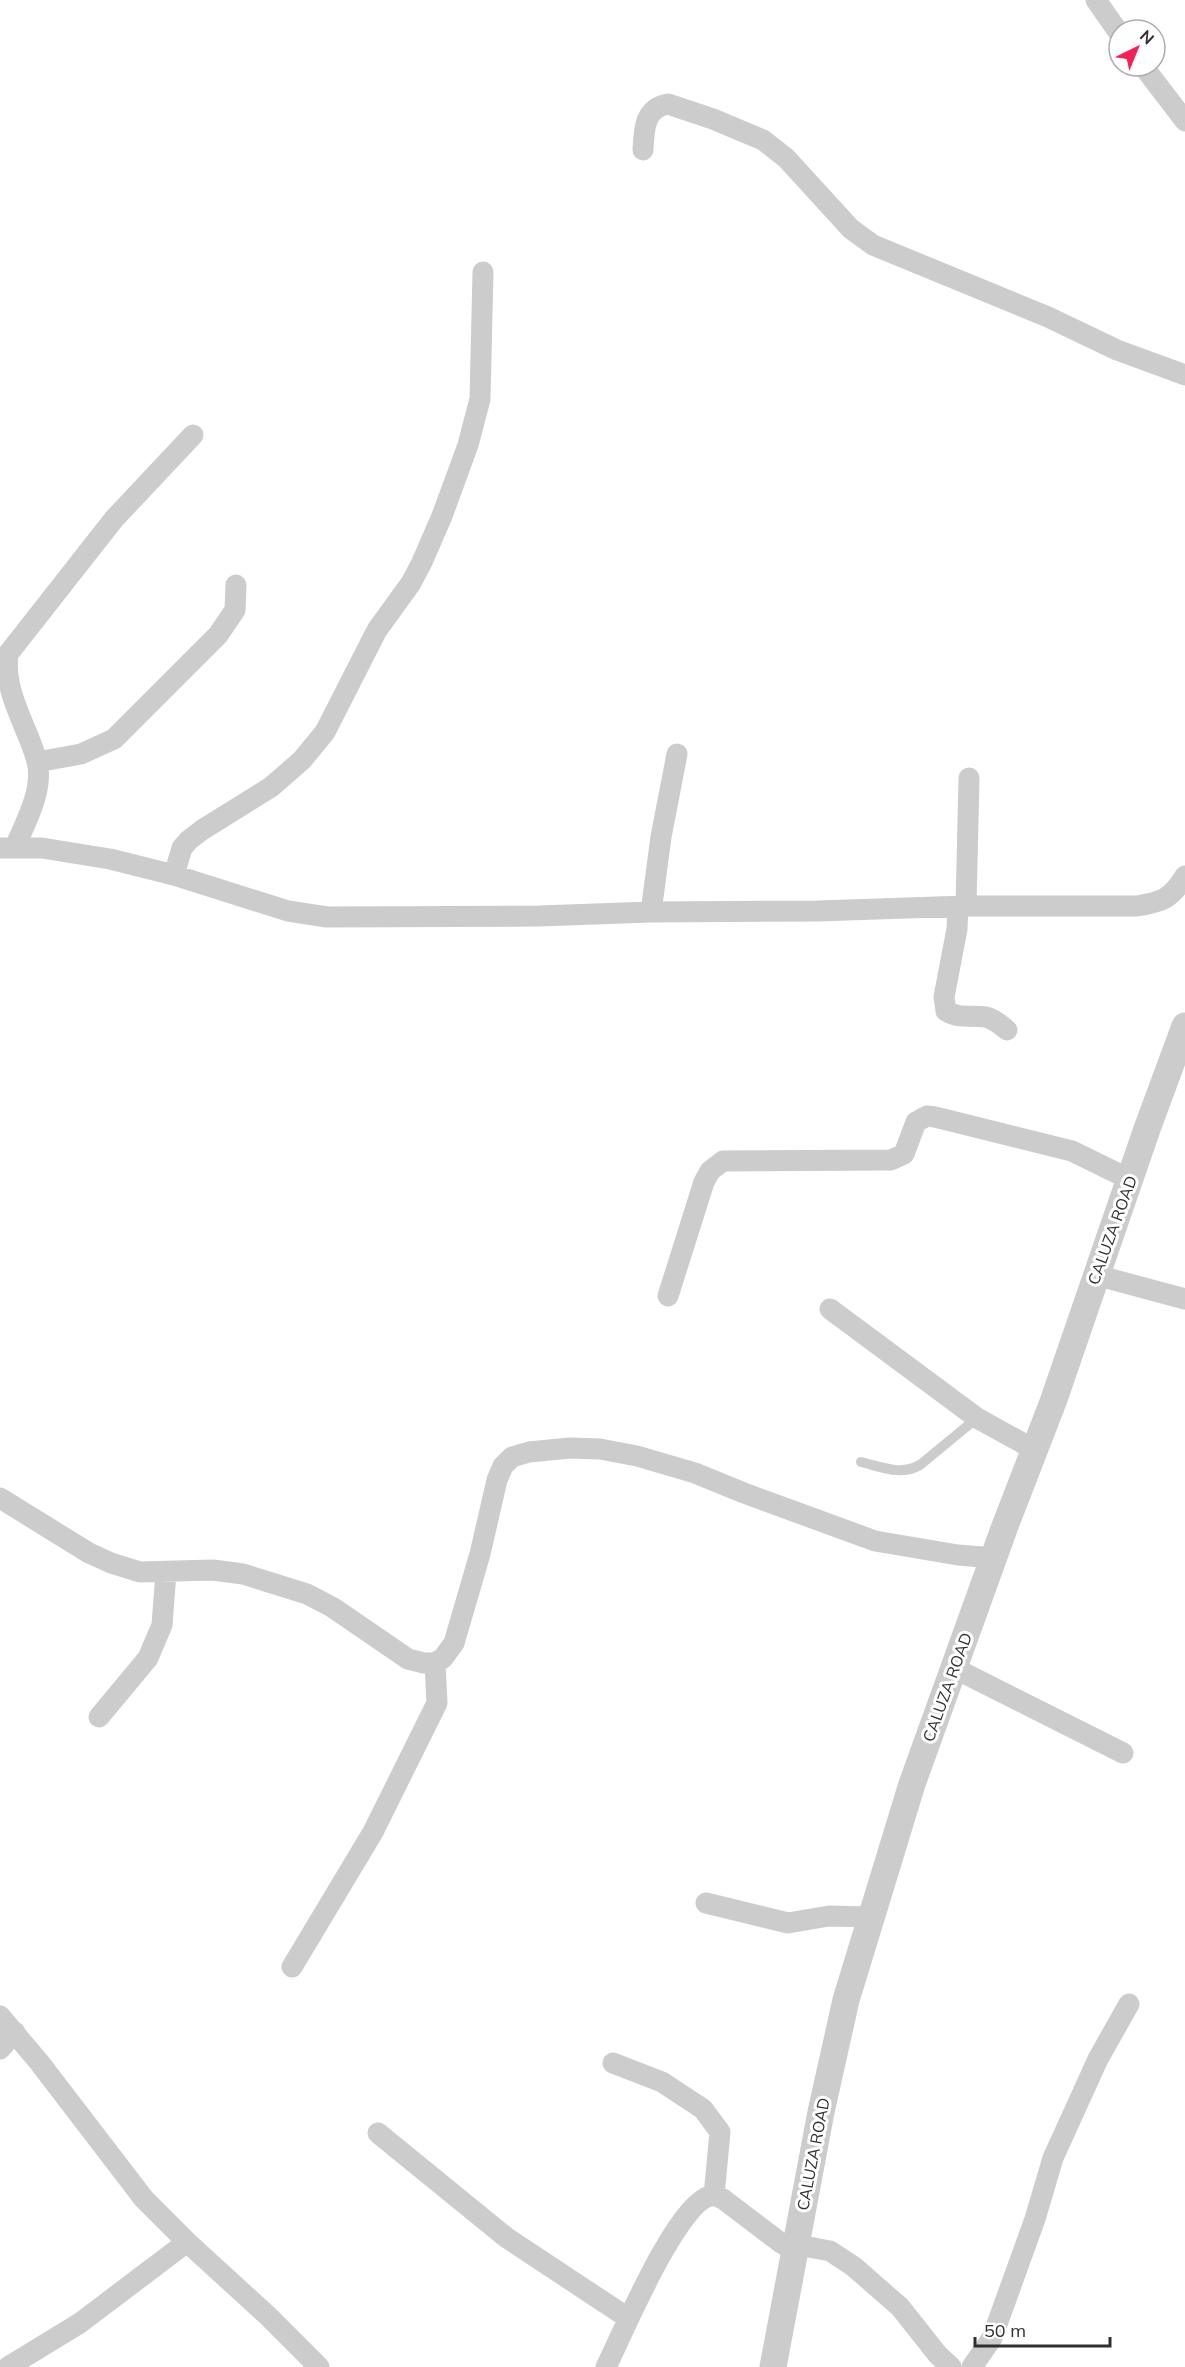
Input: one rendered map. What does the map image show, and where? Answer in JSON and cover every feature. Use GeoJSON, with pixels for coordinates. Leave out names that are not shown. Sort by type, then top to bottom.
{"type":"FeatureCollection","features":[{"type":"Feature","properties":{"kind":"street"},"geometry":{"type":"LineString","coordinates":[[1096,0],[1109,18]]}},
{"type":"Feature","properties":{"kind":"street"},"geometry":{"type":"LineString","coordinates":[[1152,78],[1185,121]]}},
{"type":"Feature","properties":{"kind":"street"},"geometry":{"type":"LineString","coordinates":[[643,150],[648,116],[660,105],[668,104],[754,135],[786,158],[850,229],[873,245],[1038,313],[1117,350],[1185,375]]}},
{"type":"Feature","properties":{"kind":"street"},"geometry":{"type":"LineString","coordinates":[[174,875],[182,848],[189,840],[271,787],[302,760],[325,732],[377,630],[411,583],[422,562],[468,446],[477,409],[483,272]]}},
{"type":"Feature","properties":{"kind":"street"},"geometry":{"type":"LineString","coordinates":[[193,435],[114,519],[8,654],[6,664],[11,692],[37,762],[38,778],[33,805],[8,847],[42,848],[110,860],[174,875],[288,911],[327,917],[560,916],[962,906],[1137,906],[1157,903],[1170,896],[1185,876]]}},
{"type":"Feature","properties":{"kind":"street"},"geometry":{"type":"LineString","coordinates":[[37,762],[81,754],[114,739],[218,635],[235,610],[236,585]]}},
{"type":"Feature","properties":{"kind":"street"},"geometry":{"type":"LineString","coordinates":[[651,912],[661,837],[677,754]]}},
{"type":"Feature","properties":{"kind":"street"},"geometry":{"type":"LineString","coordinates":[[969,778],[962,906],[943,1004],[946,1011],[954,1016],[986,1017],[998,1022],[1007,1030]]}},
{"type":"Feature","properties":{"kind":"street","name":"CALUZA ROAD"},"geometry":{"type":"LineString","coordinates":[[773,2367],[795,2247],[846,2000],[912,1784],[1053,1401],[1185,1026]]}},
{"type":"Feature","properties":{"kind":"street"},"geometry":{"type":"LineString","coordinates":[[668,1296],[704,1182],[710,1171],[723,1161],[891,1160],[904,1154],[916,1122],[927,1116],[1072,1151],[1131,1180]]}},
{"type":"Feature","properties":{"kind":"street"},"geometry":{"type":"LineString","coordinates":[[1096,1275],[1185,1299]]}},
{"type":"Feature","properties":{"kind":"street"},"geometry":{"type":"LineString","coordinates":[[830,1309],[977,1419],[1035,1450]]}},
{"type":"Feature","properties":{"kind":"street"},"geometry":{"type":"LineString","coordinates":[[0,1498],[89,1554],[140,1572],[213,1570],[243,1574],[280,1585],[332,1606],[408,1659],[424,1663],[435,1663],[443,1658],[454,1643],[500,1473],[512,1457],[529,1452],[570,1448],[600,1449],[637,1456],[695,1473],[875,1541],[958,1555],[995,1558]]}},
{"type":"Feature","properties":{"kind":"street"},"geometry":{"type":"LineString","coordinates":[[99,1717],[148,1658],[162,1625],[166,1572]]}},
{"type":"Feature","properties":{"kind":"street"},"geometry":{"type":"LineString","coordinates":[[292,1966],[373,1832],[437,1703],[435,1663]]}},
{"type":"Feature","properties":{"kind":"street"},"geometry":{"type":"LineString","coordinates":[[954,1668],[1123,1753]]}},
{"type":"Feature","properties":{"kind":"street"},"geometry":{"type":"LineString","coordinates":[[706,1903],[788,1923],[829,1916],[872,1917]]}},
{"type":"Feature","properties":{"kind":"street"},"geometry":{"type":"LineString","coordinates":[[972,2367],[992,2338],[1035,2219],[1057,2149],[1098,2059],[1129,2004]]}},
{"type":"Feature","properties":{"kind":"street"},"geometry":{"type":"LineString","coordinates":[[0,2016],[15,2032],[130,2183],[187,2242],[268,2316],[319,2367]]}},
{"type":"Feature","properties":{"kind":"street"},"geometry":{"type":"LineString","coordinates":[[0,2049],[15,2032]]}},
{"type":"Feature","properties":{"kind":"street"},"geometry":{"type":"LineString","coordinates":[[613,2063],[662,2082],[703,2109],[720,2132],[714,2196]]}},
{"type":"Feature","properties":{"kind":"street"},"geometry":{"type":"LineString","coordinates":[[378,2133],[507,2238],[628,2318]]}},
{"type":"Feature","properties":{"kind":"street"},"geometry":{"type":"LineString","coordinates":[[606,2367],[628,2318],[678,2228],[703,2200],[714,2196],[723,2199],[774,2239],[788,2247],[809,2247],[830,2251],[853,2266],[900,2307],[938,2355],[951,2367]]}},
{"type":"Feature","properties":{"kind":"street"},"geometry":{"type":"LineString","coordinates":[[8,2367],[80,2323],[187,2242]]}},
{"type":"Feature","properties":{"kind":"lane"},"geometry":{"type":"LineString","coordinates":[[861,1462],[900,1472],[910,1470],[920,1465],[977,1419]]}}]}
